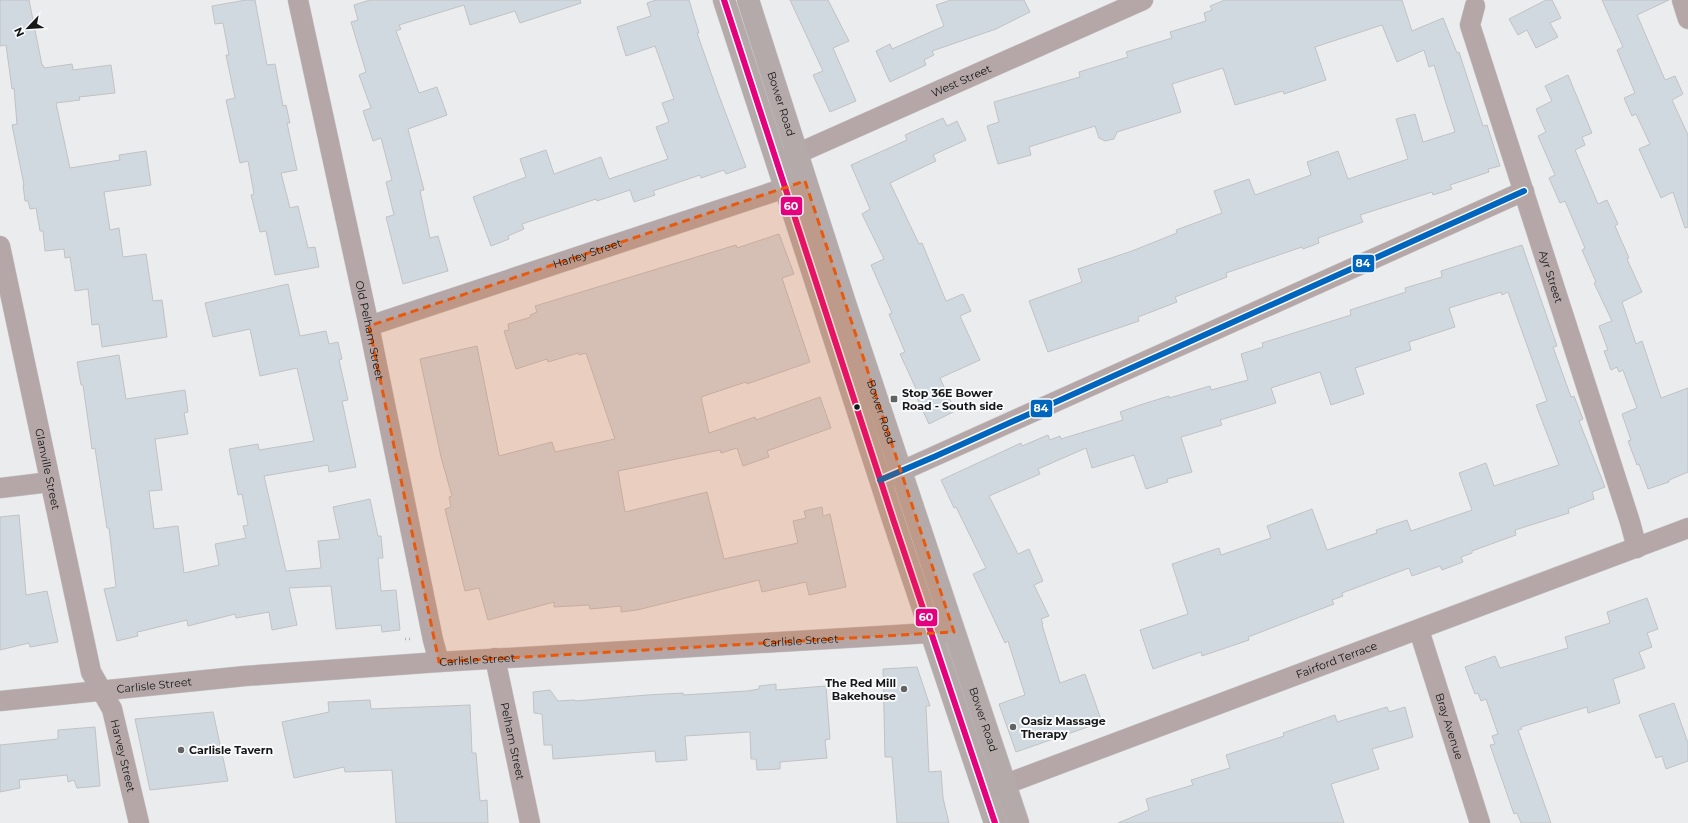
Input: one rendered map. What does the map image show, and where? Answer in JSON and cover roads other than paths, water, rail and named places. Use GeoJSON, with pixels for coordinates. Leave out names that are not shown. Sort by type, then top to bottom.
{"type":"FeatureCollection","features":[{"type":"Feature","properties":{"kind":"main road","name":"Bower Road"},"geometry":{"type":"LineString","coordinates":[[724,0],[788,159]]}},
{"type":"Feature","properties":{"kind":"main road","name":"Bower Road"},"geometry":{"type":"LineString","coordinates":[[748,0],[788,159],[880,480],[995,823]]}},
{"type":"Feature","properties":{"kind":"main road","name":"Bower Road"},"geometry":{"type":"LineString","coordinates":[[796,184],[901,472],[1018,823]]}},
{"type":"Feature","properties":{"kind":"street","name":"Old Pelham Street"},"geometry":{"type":"LineString","coordinates":[[298,0],[369,326],[433,640],[439,662]]}},
{"type":"Feature","properties":{"kind":"street","name":"West Street"},"geometry":{"type":"LineString","coordinates":[[788,159],[1143,0]]}},
{"type":"Feature","properties":{"kind":"street"},"geometry":{"type":"LineString","coordinates":[[1682,0],[1688,19]]}},
{"type":"Feature","properties":{"kind":"street","name":"Ayr Street"},"geometry":{"type":"LineString","coordinates":[[1475,6],[1470,26],[1630,522],[1637,548]]}},
{"type":"Feature","properties":{"kind":"street","name":"Harley Street"},"geometry":{"type":"LineString","coordinates":[[369,326],[796,184]]}},
{"type":"Feature","properties":{"kind":"street"},"geometry":{"type":"LineString","coordinates":[[880,480],[901,472],[1524,191]]}},
{"type":"Feature","properties":{"kind":"street","name":"Glanville Street"},"geometry":{"type":"LineString","coordinates":[[0,246],[90,672],[101,690]]}},
{"type":"Feature","properties":{"kind":"street"},"geometry":{"type":"LineString","coordinates":[[0,488],[50,482]]}},
{"type":"Feature","properties":{"kind":"street","name":"Fairford Terrace"},"geometry":{"type":"LineString","coordinates":[[985,792],[1688,528]]}},
{"type":"Feature","properties":{"kind":"street","name":"Bray Avenue"},"geometry":{"type":"LineString","coordinates":[[1419,630],[1480,823]]}},
{"type":"Feature","properties":{"kind":"street","name":"Carlisle Street"},"geometry":{"type":"LineString","coordinates":[[0,701],[245,676],[495,658],[954,632]]}},
{"type":"Feature","properties":{"kind":"street","name":"Pelham Street"},"geometry":{"type":"LineString","coordinates":[[495,658],[530,823]]}},
{"type":"Feature","properties":{"kind":"street","name":"Harvey Street"},"geometry":{"type":"LineString","coordinates":[[101,690],[112,709],[139,823]]}},
{"type":"Feature","properties":{"kind":"place","name":"Stop 36E Bower Road - South side"},"geometry":{"type":"Point","coordinates":[894,399]}},
{"type":"Feature","properties":{"kind":"place","name":"The Red Mill Bakehouse"},"geometry":{"type":"Point","coordinates":[904,689]}},
{"type":"Feature","properties":{"kind":"place","name":"Oasiz Massage Therapy"},"geometry":{"type":"Point","coordinates":[1013,727]}},
{"type":"Feature","properties":{"kind":"place","name":"Carlisle Tavern"},"geometry":{"type":"Point","coordinates":[181,750]}}]}
